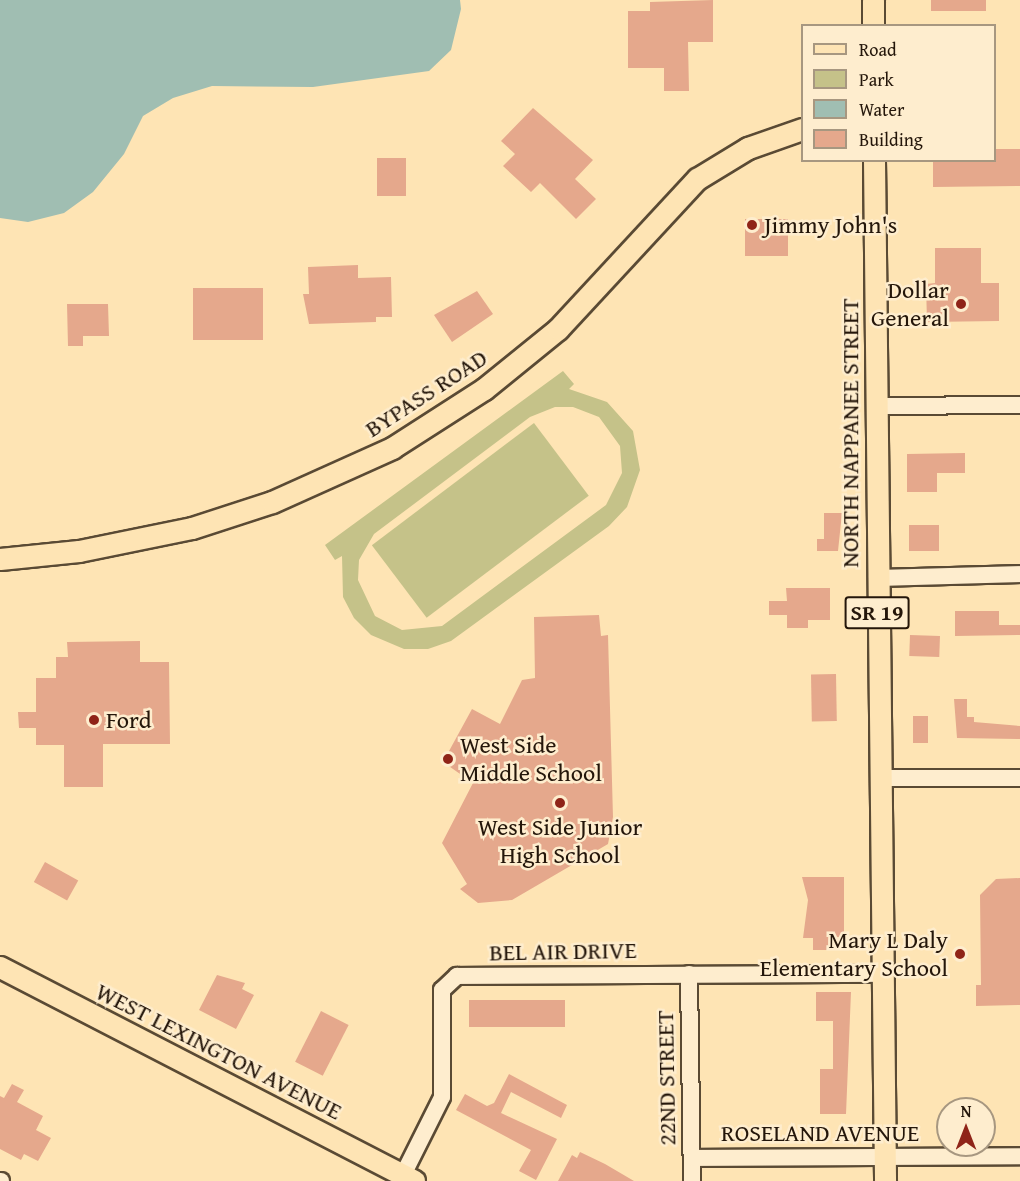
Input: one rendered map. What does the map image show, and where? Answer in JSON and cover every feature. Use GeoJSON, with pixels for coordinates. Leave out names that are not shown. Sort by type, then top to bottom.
{"type":"FeatureCollection","features":[{"type":"Feature","properties":{"kind":"main road"},"geometry":{"type":"LineString","coordinates":[[873,0],[873,24]]}},
{"type":"Feature","properties":{"kind":"main road","name":"BYPASS ROAD"},"geometry":{"type":"LineString","coordinates":[[0,559],[79,551],[192,528],[272,502],[392,448],[484,389],[558,329],[697,179],[748,148],[801,129]]}},
{"type":"Feature","properties":{"kind":"main road","name":"NORTH NAPPANEE STREET"},"geometry":{"type":"LineString","coordinates":[[874,162],[879,778]]}},
{"type":"Feature","properties":{"kind":"main road","name":"SR 19"},"geometry":{"type":"LineString","coordinates":[[879,778],[884,974],[885,1181]]}},
{"type":"Feature","properties":{"kind":"main road","name":"WEST LEXINGTON AVENUE"},"geometry":{"type":"LineString","coordinates":[[0,969],[409,1178]]}},
{"type":"Feature","properties":{"kind":"street"},"geometry":{"type":"LineString","coordinates":[[875,406],[1020,405]]}},
{"type":"Feature","properties":{"kind":"street"},"geometry":{"type":"LineString","coordinates":[[877,578],[1020,574]]}},
{"type":"Feature","properties":{"kind":"street"},"geometry":{"type":"LineString","coordinates":[[879,778],[1020,778]]}},
{"type":"Feature","properties":{"kind":"street","name":"22ND STREET"},"geometry":{"type":"LineString","coordinates":[[688,974],[692,1181]]}},
{"type":"Feature","properties":{"kind":"street","name":"BEL AIR DRIVE"},"geometry":{"type":"LineString","coordinates":[[409,1178],[442,1097],[442,990],[457,976],[884,974]]}},
{"type":"Feature","properties":{"kind":"street","name":"ROSELAND AVENUE"},"geometry":{"type":"LineString","coordinates":[[692,1158],[1020,1156]]}},
{"type":"Feature","properties":{"kind":"green space"},"geometry":{"type":"Polygon","coordinates":[[[563,371],[574,384],[569,389],[607,402],[633,431],[640,470],[627,507],[609,526],[451,641],[428,649],[404,649],[371,635],[354,618],[343,597],[342,556],[335,560],[325,545],[563,371]],[[555,407],[530,417],[374,534],[359,560],[358,580],[375,616],[402,630],[442,626],[606,505],[622,473],[620,446],[599,417],[573,407],[555,407]]]}},
{"type":"Feature","properties":{"kind":"green space"},"geometry":{"type":"Polygon","coordinates":[[[534,423],[589,496],[427,618],[372,545],[534,423]]]}},
{"type":"Feature","properties":{"kind":"water"},"geometry":{"type":"Polygon","coordinates":[[[0,0],[460,0],[461,9],[451,50],[429,71],[313,87],[212,86],[173,98],[143,116],[124,154],[93,192],[64,213],[28,222],[0,218],[0,0]]]}},
{"type":"Feature","properties":{"kind":"building"},"geometry":{"type":"Polygon","coordinates":[[[713,0],[713,42],[688,42],[689,91],[664,91],[664,68],[628,68],[628,11],[650,11],[650,2],[713,0]]]}},
{"type":"Feature","properties":{"kind":"building"},"geometry":{"type":"Polygon","coordinates":[[[931,0],[986,0],[986,11],[931,11],[931,0]]]}},
{"type":"Feature","properties":{"kind":"building"},"geometry":{"type":"Polygon","coordinates":[[[533,108],[593,160],[575,179],[596,199],[576,219],[540,183],[531,192],[503,166],[515,154],[501,141],[533,108]]]}},
{"type":"Feature","properties":{"kind":"building"},"geometry":{"type":"Polygon","coordinates":[[[996,149],[1020,149],[1020,186],[933,187],[933,162],[996,162],[996,149]]]}},
{"type":"Feature","properties":{"kind":"building"},"geometry":{"type":"Polygon","coordinates":[[[377,158],[406,158],[406,196],[377,196],[377,158]]]}},
{"type":"Feature","properties":{"kind":"building"},"geometry":{"type":"Polygon","coordinates":[[[745,219],[788,219],[788,256],[745,256],[745,219]]]}},
{"type":"Feature","properties":{"kind":"building"},"geometry":{"type":"Polygon","coordinates":[[[935,248],[981,248],[981,283],[999,283],[999,321],[927,322],[926,284],[935,283],[935,248]]]}},
{"type":"Feature","properties":{"kind":"building"},"geometry":{"type":"Polygon","coordinates":[[[358,265],[358,278],[391,277],[392,317],[376,317],[376,322],[309,324],[303,294],[309,294],[308,267],[358,265]]]}},
{"type":"Feature","properties":{"kind":"building"},"geometry":{"type":"Polygon","coordinates":[[[193,288],[263,288],[263,340],[193,340],[193,288]]]}},
{"type":"Feature","properties":{"kind":"building"},"geometry":{"type":"Polygon","coordinates":[[[477,291],[493,314],[452,342],[434,315],[477,291]]]}},
{"type":"Feature","properties":{"kind":"building"},"geometry":{"type":"Polygon","coordinates":[[[67,304],[108,304],[109,336],[83,336],[83,346],[68,346],[67,304]]]}},
{"type":"Feature","properties":{"kind":"building"},"geometry":{"type":"Polygon","coordinates":[[[965,453],[965,473],[937,473],[937,492],[907,492],[907,454],[965,453]]]}},
{"type":"Feature","properties":{"kind":"building"},"geometry":{"type":"Polygon","coordinates":[[[824,513],[842,513],[838,551],[817,551],[817,539],[824,539],[824,513]]]}},
{"type":"Feature","properties":{"kind":"building"},"geometry":{"type":"Polygon","coordinates":[[[909,525],[939,525],[939,551],[909,551],[909,525]]]}},
{"type":"Feature","properties":{"kind":"building"},"geometry":{"type":"Polygon","coordinates":[[[786,588],[830,588],[830,620],[808,620],[808,628],[787,628],[787,615],[769,615],[769,601],[787,601],[786,588]]]}},
{"type":"Feature","properties":{"kind":"building"},"geometry":{"type":"Polygon","coordinates":[[[955,611],[999,611],[999,625],[1020,625],[1020,635],[955,636],[955,611]]]}},
{"type":"Feature","properties":{"kind":"building"},"geometry":{"type":"Polygon","coordinates":[[[599,615],[601,636],[608,635],[613,817],[608,844],[512,900],[478,903],[460,889],[467,884],[442,843],[473,783],[443,762],[472,709],[500,724],[522,680],[535,678],[534,617],[599,615]]]}},
{"type":"Feature","properties":{"kind":"building"},"geometry":{"type":"Polygon","coordinates":[[[910,635],[940,636],[939,657],[909,656],[910,635]]]}},
{"type":"Feature","properties":{"kind":"building","name":"Ford"},"geometry":{"type":"Polygon","coordinates":[[[140,641],[140,662],[169,662],[170,744],[103,744],[103,787],[64,787],[64,745],[36,745],[36,728],[19,728],[18,712],[36,712],[36,678],[56,678],[56,657],[68,657],[67,642],[140,641]]]}},
{"type":"Feature","properties":{"kind":"building"},"geometry":{"type":"Polygon","coordinates":[[[811,674],[836,674],[837,721],[812,721],[811,674]]]}},
{"type":"Feature","properties":{"kind":"building"},"geometry":{"type":"Polygon","coordinates":[[[954,699],[967,699],[967,717],[974,717],[974,722],[1020,726],[1020,739],[957,738],[954,699]]]}},
{"type":"Feature","properties":{"kind":"building"},"geometry":{"type":"Polygon","coordinates":[[[913,716],[928,716],[928,743],[913,743],[913,716]]]}},
{"type":"Feature","properties":{"kind":"building"},"geometry":{"type":"Polygon","coordinates":[[[45,862],[78,880],[67,901],[34,882],[45,862]]]}},
{"type":"Feature","properties":{"kind":"building"},"geometry":{"type":"Polygon","coordinates":[[[802,877],[844,877],[844,937],[831,937],[831,950],[813,950],[813,938],[803,938],[808,900],[802,877]]]}},
{"type":"Feature","properties":{"kind":"building"},"geometry":{"type":"Polygon","coordinates":[[[1020,878],[1020,1005],[976,1006],[976,985],[981,985],[980,895],[996,879],[1020,878]]]}},
{"type":"Feature","properties":{"kind":"building"},"geometry":{"type":"Polygon","coordinates":[[[217,975],[245,983],[242,989],[254,995],[236,1029],[199,1010],[217,975]]]}},
{"type":"Feature","properties":{"kind":"building"},"geometry":{"type":"Polygon","coordinates":[[[816,992],[851,992],[846,1114],[820,1114],[820,1069],[833,1069],[833,1021],[816,1021],[816,992]]]}},
{"type":"Feature","properties":{"kind":"building"},"geometry":{"type":"Polygon","coordinates":[[[469,1000],[565,1000],[565,1027],[469,1027],[469,1000]]]}},
{"type":"Feature","properties":{"kind":"building"},"geometry":{"type":"Polygon","coordinates":[[[321,1011],[349,1025],[323,1076],[295,1062],[321,1011]]]}},
{"type":"Feature","properties":{"kind":"building"},"geometry":{"type":"Polygon","coordinates":[[[509,1074],[567,1105],[561,1118],[511,1092],[501,1113],[557,1139],[536,1180],[519,1171],[531,1150],[456,1110],[465,1094],[487,1106],[494,1103],[509,1074]]]}},
{"type":"Feature","properties":{"kind":"building"},"geometry":{"type":"Polygon","coordinates":[[[12,1084],[24,1090],[17,1102],[43,1116],[36,1130],[51,1138],[38,1161],[24,1154],[21,1160],[0,1149],[0,1096],[4,1098],[12,1084]]]}},
{"type":"Feature","properties":{"kind":"building"},"geometry":{"type":"Polygon","coordinates":[[[580,1152],[634,1181],[558,1181],[572,1155],[577,1158],[580,1152]]]}},
{"type":"Feature","properties":{"kind":"place","name":"Jimmy John's"},"geometry":{"type":"Point","coordinates":[752,225]}},
{"type":"Feature","properties":{"kind":"place","name":"Dollar General"},"geometry":{"type":"Point","coordinates":[961,304]}},
{"type":"Feature","properties":{"kind":"place","name":"Ford"},"geometry":{"type":"Point","coordinates":[94,720]}},
{"type":"Feature","properties":{"kind":"place","name":"West Side Middle School"},"geometry":{"type":"Point","coordinates":[448,759]}},
{"type":"Feature","properties":{"kind":"place","name":"West Side Junior High School"},"geometry":{"type":"Point","coordinates":[560,803]}},
{"type":"Feature","properties":{"kind":"place","name":"Mary L Daly Elementary School"},"geometry":{"type":"Point","coordinates":[960,954]}}]}
